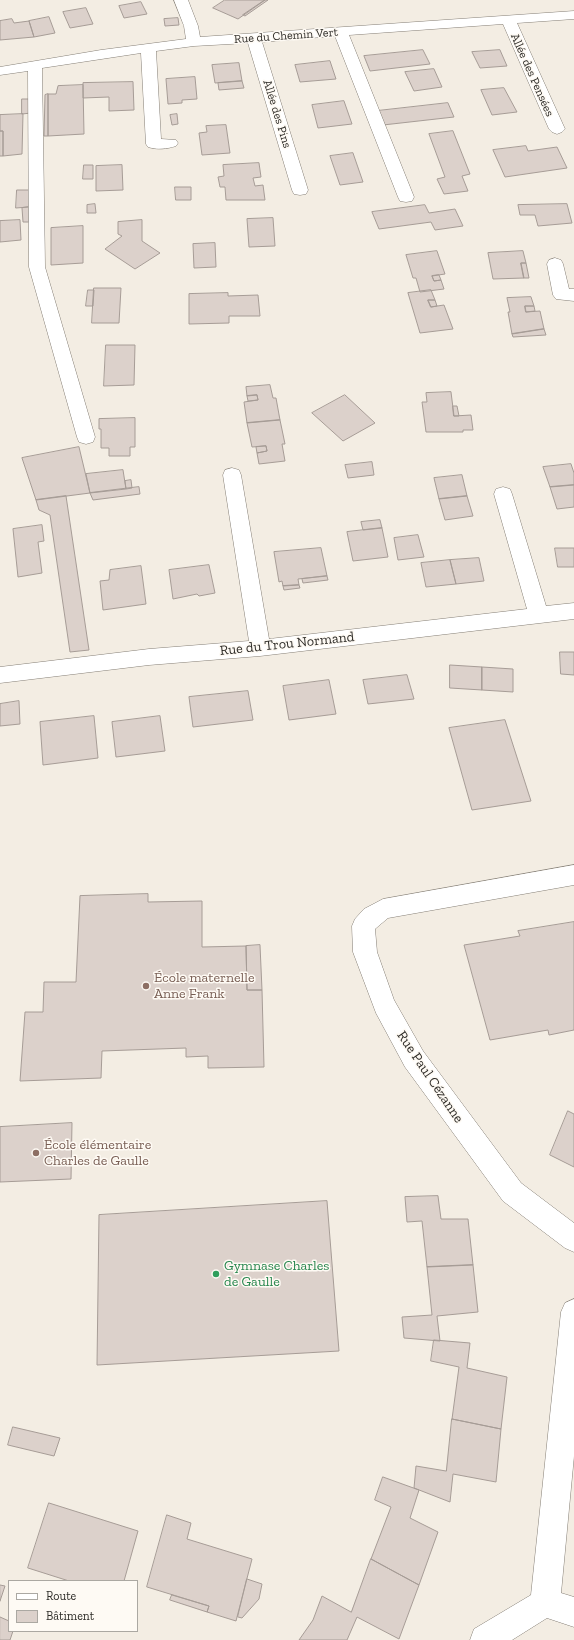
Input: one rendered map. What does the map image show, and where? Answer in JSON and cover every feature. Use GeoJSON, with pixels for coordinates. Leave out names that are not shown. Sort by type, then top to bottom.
{"type":"FeatureCollection","features":[{"type":"Feature","properties":{"kind":"street"},"geometry":{"type":"LineString","coordinates":[[181,0],[191,26],[194,42]]}},
{"type":"Feature","properties":{"kind":"street","name":"Rue du Chemin Vert"},"geometry":{"type":"LineString","coordinates":[[0,71],[194,42],[574,15]]}},
{"type":"Feature","properties":{"kind":"street","name":"Allée des Pensées"},"geometry":{"type":"LineString","coordinates":[[508,20],[557,129]]}},
{"type":"Feature","properties":{"kind":"street"},"geometry":{"type":"LineString","coordinates":[[341,32],[345,46],[406,197]]}},
{"type":"Feature","properties":{"kind":"street","name":"Allée des Pins"},"geometry":{"type":"LineString","coordinates":[[254,38],[300,190]]}},
{"type":"Feature","properties":{"kind":"street"},"geometry":{"type":"LineString","coordinates":[[148,48],[154,144],[170,143]]}},
{"type":"Feature","properties":{"kind":"street"},"geometry":{"type":"LineString","coordinates":[[35,65],[37,267],[86,437]]}},
{"type":"Feature","properties":{"kind":"street"},"geometry":{"type":"LineString","coordinates":[[555,264],[562,295],[574,295]]}},
{"type":"Feature","properties":{"kind":"street"},"geometry":{"type":"LineString","coordinates":[[232,475],[260,648]]}},
{"type":"Feature","properties":{"kind":"street"},"geometry":{"type":"LineString","coordinates":[[503,494],[539,615]]}},
{"type":"Feature","properties":{"kind":"street","name":"Rue du Trou Normand"},"geometry":{"type":"LineString","coordinates":[[0,674],[149,657],[260,648],[574,611]]}},
{"type":"Feature","properties":{"kind":"street","name":"Rue Paul Cézanne"},"geometry":{"type":"LineString","coordinates":[[574,875],[383,909],[372,916],[363,926],[365,952],[384,1005],[414,1059],[512,1192],[574,1239]]}},
{"type":"Feature","properties":{"kind":"street"},"geometry":{"type":"LineString","coordinates":[[545,1603],[553,1535],[564,1400],[574,1312]]}},
{"type":"Feature","properties":{"kind":"street"},"geometry":{"type":"LineString","coordinates":[[485,1640],[545,1603],[574,1612]]}},
{"type":"Feature","properties":{"kind":"building"},"geometry":{"type":"Polygon","coordinates":[[[225,0],[265,0],[238,19],[213,8],[225,0]]]}},
{"type":"Feature","properties":{"kind":"building"},"geometry":{"type":"Polygon","coordinates":[[[265,0],[268,0],[245,16],[243,15],[265,0]]]}},
{"type":"Feature","properties":{"kind":"building"},"geometry":{"type":"Polygon","coordinates":[[[141,2],[147,14],[124,18],[119,6],[141,2]]]}},
{"type":"Feature","properties":{"kind":"building"},"geometry":{"type":"Polygon","coordinates":[[[86,8],[93,24],[70,28],[63,12],[86,8]]]}},
{"type":"Feature","properties":{"kind":"building"},"geometry":{"type":"Polygon","coordinates":[[[49,17],[55,33],[34,37],[29,21],[49,17]]]}},
{"type":"Feature","properties":{"kind":"building"},"geometry":{"type":"Polygon","coordinates":[[[178,18],[179,25],[165,26],[164,19],[178,18]]]}},
{"type":"Feature","properties":{"kind":"building"},"geometry":{"type":"Polygon","coordinates":[[[12,19],[14,23],[29,21],[34,37],[0,40],[0,21],[12,19]]]}},
{"type":"Feature","properties":{"kind":"building"},"geometry":{"type":"Polygon","coordinates":[[[423,50],[430,64],[370,71],[364,56],[423,50]]]}},
{"type":"Feature","properties":{"kind":"building"},"geometry":{"type":"Polygon","coordinates":[[[500,50],[507,66],[480,68],[472,52],[500,50]]]}},
{"type":"Feature","properties":{"kind":"building"},"geometry":{"type":"Polygon","coordinates":[[[330,61],[336,79],[300,82],[295,65],[330,61]]]}},
{"type":"Feature","properties":{"kind":"building"},"geometry":{"type":"Polygon","coordinates":[[[239,63],[242,81],[215,83],[212,65],[239,63]]]}},
{"type":"Feature","properties":{"kind":"building"},"geometry":{"type":"Polygon","coordinates":[[[434,69],[442,87],[414,91],[405,72],[434,69]]]}},
{"type":"Feature","properties":{"kind":"building"},"geometry":{"type":"Polygon","coordinates":[[[195,77],[197,99],[182,100],[182,103],[168,104],[166,79],[195,77]]]}},
{"type":"Feature","properties":{"kind":"building"},"geometry":{"type":"Polygon","coordinates":[[[242,81],[244,88],[219,90],[218,83],[242,81]]]}},
{"type":"Feature","properties":{"kind":"building"},"geometry":{"type":"Polygon","coordinates":[[[133,82],[134,110],[109,111],[109,97],[83,98],[83,83],[133,82]]]}},
{"type":"Feature","properties":{"kind":"building"},"geometry":{"type":"Polygon","coordinates":[[[83,85],[84,134],[48,136],[48,94],[56,94],[58,86],[83,85]]]}},
{"type":"Feature","properties":{"kind":"building"},"geometry":{"type":"Polygon","coordinates":[[[504,88],[517,112],[492,115],[481,90],[504,88]]]}},
{"type":"Feature","properties":{"kind":"building"},"geometry":{"type":"Polygon","coordinates":[[[48,94],[48,136],[44,136],[45,95],[48,94]]]}},
{"type":"Feature","properties":{"kind":"building"},"geometry":{"type":"Polygon","coordinates":[[[22,99],[32,99],[31,113],[22,114],[22,99]]]}},
{"type":"Feature","properties":{"kind":"building"},"geometry":{"type":"Polygon","coordinates":[[[344,101],[352,124],[318,128],[312,105],[344,101]]]}},
{"type":"Feature","properties":{"kind":"building"},"geometry":{"type":"Polygon","coordinates":[[[448,103],[454,117],[383,125],[377,111],[448,103]]]}},
{"type":"Feature","properties":{"kind":"building"},"geometry":{"type":"Polygon","coordinates":[[[23,114],[22,154],[3,156],[3,131],[0,131],[0,115],[23,114]]]}},
{"type":"Feature","properties":{"kind":"building"},"geometry":{"type":"Polygon","coordinates":[[[177,114],[178,124],[172,125],[170,115],[177,114]]]}},
{"type":"Feature","properties":{"kind":"building"},"geometry":{"type":"Polygon","coordinates":[[[226,125],[230,153],[202,155],[199,133],[207,132],[206,126],[226,125]]]}},
{"type":"Feature","properties":{"kind":"building"},"geometry":{"type":"Polygon","coordinates":[[[0,131],[3,131],[3,156],[0,156],[0,131]]]}},
{"type":"Feature","properties":{"kind":"building"},"geometry":{"type":"Polygon","coordinates":[[[453,131],[470,174],[462,176],[468,191],[444,194],[437,179],[445,177],[429,134],[453,131]]]}},
{"type":"Feature","properties":{"kind":"building"},"geometry":{"type":"Polygon","coordinates":[[[526,146],[528,151],[557,147],[567,168],[505,177],[493,150],[526,146]]]}},
{"type":"Feature","properties":{"kind":"building"},"geometry":{"type":"Polygon","coordinates":[[[353,153],[363,182],[340,185],[330,156],[353,153]]]}},
{"type":"Feature","properties":{"kind":"building"},"geometry":{"type":"Polygon","coordinates":[[[259,163],[261,177],[253,178],[255,186],[263,185],[265,200],[226,200],[225,187],[220,187],[218,177],[224,176],[223,165],[259,163]]]}},
{"type":"Feature","properties":{"kind":"building"},"geometry":{"type":"Polygon","coordinates":[[[84,165],[93,165],[93,179],[83,179],[84,165]]]}},
{"type":"Feature","properties":{"kind":"building"},"geometry":{"type":"Polygon","coordinates":[[[122,165],[123,190],[96,191],[96,166],[122,165]]]}},
{"type":"Feature","properties":{"kind":"building"},"geometry":{"type":"Polygon","coordinates":[[[175,187],[191,187],[191,200],[176,200],[175,187]]]}},
{"type":"Feature","properties":{"kind":"building"},"geometry":{"type":"Polygon","coordinates":[[[17,190],[30,190],[29,207],[16,208],[17,190]]]}},
{"type":"Feature","properties":{"kind":"building"},"geometry":{"type":"Polygon","coordinates":[[[95,204],[96,213],[87,213],[87,205],[95,204]]]}},
{"type":"Feature","properties":{"kind":"building"},"geometry":{"type":"Polygon","coordinates":[[[567,204],[572,223],[538,226],[535,215],[520,215],[518,205],[567,204]]]}},
{"type":"Feature","properties":{"kind":"building"},"geometry":{"type":"Polygon","coordinates":[[[425,205],[429,213],[455,209],[463,226],[435,230],[431,222],[379,229],[372,212],[425,205]]]}},
{"type":"Feature","properties":{"kind":"building"},"geometry":{"type":"Polygon","coordinates":[[[29,207],[29,222],[23,222],[22,208],[29,207]]]}},
{"type":"Feature","properties":{"kind":"building"},"geometry":{"type":"Polygon","coordinates":[[[273,218],[275,246],[249,247],[247,219],[273,218]]]}},
{"type":"Feature","properties":{"kind":"building"},"geometry":{"type":"Polygon","coordinates":[[[20,220],[21,240],[0,242],[0,221],[20,220]]]}},
{"type":"Feature","properties":{"kind":"building"},"geometry":{"type":"Polygon","coordinates":[[[142,220],[142,241],[160,253],[135,269],[105,249],[122,236],[118,234],[118,222],[142,220]]]}},
{"type":"Feature","properties":{"kind":"building"},"geometry":{"type":"Polygon","coordinates":[[[83,226],[83,263],[51,265],[51,228],[83,226]]]}},
{"type":"Feature","properties":{"kind":"building"},"geometry":{"type":"Polygon","coordinates":[[[215,243],[216,267],[194,268],[193,244],[215,243]]]}},
{"type":"Feature","properties":{"kind":"building"},"geometry":{"type":"Polygon","coordinates":[[[437,251],[445,274],[432,276],[434,281],[441,280],[444,289],[420,292],[416,278],[413,278],[406,255],[437,251]]]}},
{"type":"Feature","properties":{"kind":"building"},"geometry":{"type":"Polygon","coordinates":[[[523,251],[526,263],[521,263],[524,278],[493,279],[488,253],[523,251]]]}},
{"type":"Feature","properties":{"kind":"building"},"geometry":{"type":"Polygon","coordinates":[[[521,263],[526,263],[529,278],[524,278],[521,263]]]}},
{"type":"Feature","properties":{"kind":"building"},"geometry":{"type":"Polygon","coordinates":[[[439,275],[441,280],[434,281],[432,276],[439,275]]]}},
{"type":"Feature","properties":{"kind":"building"},"geometry":{"type":"Polygon","coordinates":[[[94,288],[121,288],[119,323],[92,323],[94,288]]]}},
{"type":"Feature","properties":{"kind":"building"},"geometry":{"type":"Polygon","coordinates":[[[88,290],[94,290],[93,306],[86,306],[88,290]]]}},
{"type":"Feature","properties":{"kind":"building"},"geometry":{"type":"Polygon","coordinates":[[[431,290],[435,300],[428,300],[431,307],[444,305],[453,329],[420,333],[408,293],[431,290]]]}},
{"type":"Feature","properties":{"kind":"building"},"geometry":{"type":"Polygon","coordinates":[[[228,293],[228,296],[258,295],[260,316],[229,316],[229,323],[189,324],[189,294],[228,293]]]}},
{"type":"Feature","properties":{"kind":"building"},"geometry":{"type":"Polygon","coordinates":[[[531,297],[534,306],[525,306],[526,312],[540,311],[544,329],[512,334],[507,298],[531,297]]]}},
{"type":"Feature","properties":{"kind":"building"},"geometry":{"type":"Polygon","coordinates":[[[428,300],[435,300],[437,306],[431,307],[428,300]]]}},
{"type":"Feature","properties":{"kind":"building"},"geometry":{"type":"Polygon","coordinates":[[[525,306],[534,306],[535,311],[526,312],[525,306]]]}},
{"type":"Feature","properties":{"kind":"building"},"geometry":{"type":"Polygon","coordinates":[[[544,329],[546,335],[513,337],[512,334],[544,329]]]}},
{"type":"Feature","properties":{"kind":"building"},"geometry":{"type":"Polygon","coordinates":[[[106,345],[135,345],[134,385],[104,386],[106,345]]]}},
{"type":"Feature","properties":{"kind":"building"},"geometry":{"type":"Polygon","coordinates":[[[270,385],[273,398],[276,398],[280,420],[247,423],[244,402],[258,400],[257,395],[247,396],[246,387],[270,385]]]}},
{"type":"Feature","properties":{"kind":"building"},"geometry":{"type":"Polygon","coordinates":[[[451,392],[454,416],[471,415],[473,430],[463,430],[463,432],[426,432],[422,402],[427,402],[426,393],[451,392]]]}},
{"type":"Feature","properties":{"kind":"building"},"geometry":{"type":"Polygon","coordinates":[[[257,395],[258,400],[248,401],[247,396],[257,395]]]}},
{"type":"Feature","properties":{"kind":"building"},"geometry":{"type":"Polygon","coordinates":[[[345,395],[375,423],[343,441],[312,413],[345,395]]]}},
{"type":"Feature","properties":{"kind":"building"},"geometry":{"type":"Polygon","coordinates":[[[453,406],[457,406],[459,416],[454,416],[453,406]]]}},
{"type":"Feature","properties":{"kind":"building"},"geometry":{"type":"Polygon","coordinates":[[[135,418],[135,447],[130,447],[130,456],[109,456],[109,448],[101,448],[101,429],[99,429],[99,419],[135,418]]]}},
{"type":"Feature","properties":{"kind":"building"},"geometry":{"type":"Polygon","coordinates":[[[280,420],[285,444],[282,444],[285,461],[259,464],[257,453],[267,451],[266,446],[252,447],[247,423],[280,420]]]}},
{"type":"Feature","properties":{"kind":"building"},"geometry":{"type":"Polygon","coordinates":[[[266,446],[267,451],[257,453],[256,447],[266,446]]]}},
{"type":"Feature","properties":{"kind":"building"},"geometry":{"type":"Polygon","coordinates":[[[79,447],[90,493],[36,500],[22,458],[79,447]]]}},
{"type":"Feature","properties":{"kind":"building"},"geometry":{"type":"Polygon","coordinates":[[[372,462],[374,475],[348,478],[345,465],[372,462]]]}},
{"type":"Feature","properties":{"kind":"building"},"geometry":{"type":"Polygon","coordinates":[[[571,464],[574,473],[574,485],[550,487],[543,467],[571,464]]]}},
{"type":"Feature","properties":{"kind":"building"},"geometry":{"type":"Polygon","coordinates":[[[123,470],[126,489],[90,493],[86,474],[123,470]]]}},
{"type":"Feature","properties":{"kind":"building"},"geometry":{"type":"Polygon","coordinates":[[[462,475],[467,496],[439,499],[434,478],[462,475]]]}},
{"type":"Feature","properties":{"kind":"building"},"geometry":{"type":"Polygon","coordinates":[[[131,480],[132,488],[126,489],[125,481],[131,480]]]}},
{"type":"Feature","properties":{"kind":"building"},"geometry":{"type":"Polygon","coordinates":[[[574,485],[574,507],[557,509],[550,487],[574,485]]]}},
{"type":"Feature","properties":{"kind":"building"},"geometry":{"type":"Polygon","coordinates":[[[139,487],[140,494],[93,500],[90,493],[139,487]]]}},
{"type":"Feature","properties":{"kind":"building"},"geometry":{"type":"Polygon","coordinates":[[[66,496],[89,650],[70,652],[50,515],[39,510],[36,500],[66,496]]]}},
{"type":"Feature","properties":{"kind":"building"},"geometry":{"type":"Polygon","coordinates":[[[467,496],[473,516],[445,520],[439,499],[467,496]]]}},
{"type":"Feature","properties":{"kind":"building"},"geometry":{"type":"Polygon","coordinates":[[[380,520],[382,528],[363,530],[361,522],[380,520]]]}},
{"type":"Feature","properties":{"kind":"building"},"geometry":{"type":"Polygon","coordinates":[[[42,525],[44,541],[38,542],[42,573],[18,577],[13,529],[42,525]]]}},
{"type":"Feature","properties":{"kind":"building"},"geometry":{"type":"Polygon","coordinates":[[[382,528],[388,557],[353,561],[347,532],[382,528]]]}},
{"type":"Feature","properties":{"kind":"building"},"geometry":{"type":"Polygon","coordinates":[[[418,535],[424,557],[398,560],[394,538],[418,535]]]}},
{"type":"Feature","properties":{"kind":"building"},"geometry":{"type":"Polygon","coordinates":[[[321,548],[327,576],[298,579],[299,585],[283,586],[282,581],[279,582],[274,552],[321,548]]]}},
{"type":"Feature","properties":{"kind":"building"},"geometry":{"type":"Polygon","coordinates":[[[555,548],[574,548],[574,567],[558,567],[555,548]]]}},
{"type":"Feature","properties":{"kind":"building"},"geometry":{"type":"Polygon","coordinates":[[[479,558],[484,581],[456,584],[450,560],[479,558]]]}},
{"type":"Feature","properties":{"kind":"building"},"geometry":{"type":"Polygon","coordinates":[[[450,560],[456,584],[426,587],[421,563],[450,560]]]}},
{"type":"Feature","properties":{"kind":"building"},"geometry":{"type":"Polygon","coordinates":[[[209,565],[215,593],[199,596],[197,594],[173,599],[169,570],[209,565]]]}},
{"type":"Feature","properties":{"kind":"building"},"geometry":{"type":"Polygon","coordinates":[[[141,566],[146,604],[103,610],[100,581],[109,580],[110,570],[141,566]]]}},
{"type":"Feature","properties":{"kind":"building"},"geometry":{"type":"Polygon","coordinates":[[[327,576],[328,580],[303,583],[302,579],[327,576]]]}},
{"type":"Feature","properties":{"kind":"building"},"geometry":{"type":"Polygon","coordinates":[[[299,585],[300,588],[284,590],[283,586],[299,585]]]}},
{"type":"Feature","properties":{"kind":"building"},"geometry":{"type":"Polygon","coordinates":[[[560,652],[574,652],[574,675],[561,674],[560,652]]]}},
{"type":"Feature","properties":{"kind":"building"},"geometry":{"type":"Polygon","coordinates":[[[450,665],[482,667],[482,690],[450,688],[450,665]]]}},
{"type":"Feature","properties":{"kind":"building"},"geometry":{"type":"Polygon","coordinates":[[[482,667],[513,669],[513,692],[482,690],[482,667]]]}},
{"type":"Feature","properties":{"kind":"building"},"geometry":{"type":"Polygon","coordinates":[[[407,675],[414,699],[368,704],[363,680],[407,675]]]}},
{"type":"Feature","properties":{"kind":"building"},"geometry":{"type":"Polygon","coordinates":[[[329,680],[336,714],[289,720],[283,686],[329,680]]]}},
{"type":"Feature","properties":{"kind":"building"},"geometry":{"type":"Polygon","coordinates":[[[248,691],[253,720],[193,727],[189,697],[248,691]]]}},
{"type":"Feature","properties":{"kind":"building"},"geometry":{"type":"Polygon","coordinates":[[[19,701],[20,724],[0,726],[0,704],[19,701]]]}},
{"type":"Feature","properties":{"kind":"building"},"geometry":{"type":"Polygon","coordinates":[[[94,716],[98,758],[43,765],[40,722],[94,716]]]}},
{"type":"Feature","properties":{"kind":"building"},"geometry":{"type":"Polygon","coordinates":[[[160,716],[165,751],[116,757],[112,722],[160,716]]]}},
{"type":"Feature","properties":{"kind":"building"},"geometry":{"type":"Polygon","coordinates":[[[505,720],[531,801],[472,810],[449,728],[505,720]]]}},
{"type":"Feature","properties":{"kind":"building","name":"École maternelle Anne Frank"},"geometry":{"type":"Polygon","coordinates":[[[148,894],[148,902],[202,901],[202,947],[246,946],[247,990],[262,990],[264,1067],[208,1068],[208,1056],[186,1057],[186,1048],[102,1051],[101,1078],[20,1081],[25,1012],[43,1012],[44,982],[76,982],[80,896],[148,894]]]}},
{"type":"Feature","properties":{"kind":"building"},"geometry":{"type":"Polygon","coordinates":[[[574,922],[574,1030],[549,1035],[548,1030],[490,1040],[464,945],[520,936],[518,931],[574,922]]]}},
{"type":"Feature","properties":{"kind":"building"},"geometry":{"type":"Polygon","coordinates":[[[260,945],[262,990],[247,990],[246,946],[260,945]]]}},
{"type":"Feature","properties":{"kind":"building"},"geometry":{"type":"Polygon","coordinates":[[[568,1111],[574,1114],[574,1167],[550,1155],[568,1111]]]}},
{"type":"Feature","properties":{"kind":"building","name":"École élémentaire Charles de Gaulle"},"geometry":{"type":"Polygon","coordinates":[[[72,1123],[71,1179],[0,1182],[0,1127],[72,1123]]]}},
{"type":"Feature","properties":{"kind":"building"},"geometry":{"type":"Polygon","coordinates":[[[438,1196],[441,1219],[468,1219],[473,1265],[427,1267],[422,1221],[407,1222],[405,1197],[438,1196]]]}},
{"type":"Feature","properties":{"kind":"building","name":"Gymnase Charles de Gaulle"},"geometry":{"type":"Polygon","coordinates":[[[327,1201],[339,1351],[97,1365],[99,1215],[327,1201]]]}},
{"type":"Feature","properties":{"kind":"building"},"geometry":{"type":"Polygon","coordinates":[[[473,1265],[478,1312],[437,1316],[440,1341],[404,1338],[402,1317],[432,1315],[427,1267],[473,1265]]]}},
{"type":"Feature","properties":{"kind":"building"},"geometry":{"type":"Polygon","coordinates":[[[434,1340],[470,1343],[467,1368],[507,1377],[501,1429],[452,1419],[459,1367],[431,1361],[434,1340]]]}},
{"type":"Feature","properties":{"kind":"building"},"geometry":{"type":"Polygon","coordinates":[[[452,1419],[501,1429],[496,1482],[453,1474],[450,1502],[414,1488],[416,1466],[446,1471],[452,1419]]]}},
{"type":"Feature","properties":{"kind":"building"},"geometry":{"type":"Polygon","coordinates":[[[13,1427],[60,1438],[54,1456],[8,1445],[13,1427]]]}},
{"type":"Feature","properties":{"kind":"building"},"geometry":{"type":"Polygon","coordinates":[[[383,1477],[419,1490],[410,1518],[438,1532],[419,1585],[371,1559],[391,1507],[375,1500],[383,1477]]]}},
{"type":"Feature","properties":{"kind":"building"},"geometry":{"type":"Polygon","coordinates":[[[49,1503],[138,1531],[124,1580],[66,1580],[28,1568],[49,1503]]]}},
{"type":"Feature","properties":{"kind":"building"},"geometry":{"type":"Polygon","coordinates":[[[167,1515],[191,1523],[187,1539],[252,1559],[236,1621],[207,1612],[209,1606],[147,1587],[167,1515]]]}},
{"type":"Feature","properties":{"kind":"building"},"geometry":{"type":"Polygon","coordinates":[[[371,1559],[419,1585],[399,1639],[357,1617],[347,1640],[299,1640],[313,1620],[322,1596],[351,1612],[371,1559]]]}},
{"type":"Feature","properties":{"kind":"building"},"geometry":{"type":"Polygon","coordinates":[[[247,1579],[262,1584],[259,1599],[242,1618],[238,1617],[247,1579]]]}},
{"type":"Feature","properties":{"kind":"building"},"geometry":{"type":"Polygon","coordinates":[[[0,1585],[5,1586],[0,1601],[0,1585]]]}},
{"type":"Feature","properties":{"kind":"building"},"geometry":{"type":"Polygon","coordinates":[[[172,1595],[209,1606],[207,1612],[170,1600],[172,1595]]]}},
{"type":"Feature","properties":{"kind":"building"},"geometry":{"type":"Polygon","coordinates":[[[0,1617],[8,1621],[8,1632],[13,1632],[10,1640],[0,1640],[0,1617]]]}},
{"type":"Feature","properties":{"kind":"place","name":"École maternelle Anne Frank"},"geometry":{"type":"Point","coordinates":[146,986]}},
{"type":"Feature","properties":{"kind":"place","name":"École élémentaire Charles de Gaulle"},"geometry":{"type":"Point","coordinates":[36,1153]}},
{"type":"Feature","properties":{"kind":"place","name":"Gymnase Charles de Gaulle"},"geometry":{"type":"Point","coordinates":[216,1274]}}]}
